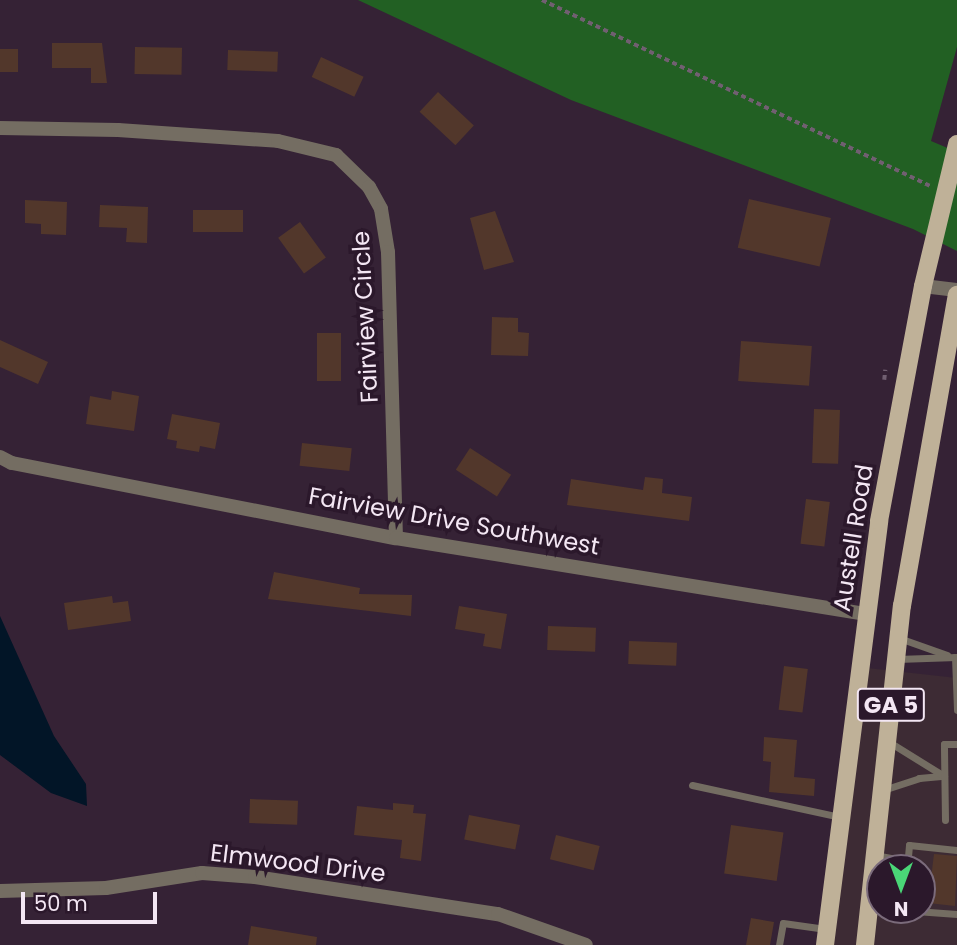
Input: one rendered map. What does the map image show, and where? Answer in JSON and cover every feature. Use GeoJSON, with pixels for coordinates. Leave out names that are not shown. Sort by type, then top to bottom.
{"type":"FeatureCollection","features":[{"type":"Feature","properties":{"kind":"main road","name":"Austell Road"},"geometry":{"type":"LineString","coordinates":[[826,937],[865,614],[923,286],[957,144]]}},
{"type":"Feature","properties":{"kind":"main road","name":"GA 5"},"geometry":{"type":"LineString","coordinates":[[875,854],[898,638],[957,293]]}},
{"type":"Feature","properties":{"kind":"main road","name":"GA 5"},"geometry":{"type":"LineString","coordinates":[[865,945],[867,924]]}},
{"type":"Feature","properties":{"kind":"street","name":"Fairview Circle"},"geometry":{"type":"LineString","coordinates":[[0,128],[118,130],[278,141],[337,155],[369,187],[381,209],[388,252],[396,538]]}},
{"type":"Feature","properties":{"kind":"street"},"geometry":{"type":"LineString","coordinates":[[923,286],[957,293]]}},
{"type":"Feature","properties":{"kind":"street","name":"Fairview Drive Southwest"},"geometry":{"type":"LineString","coordinates":[[0,457],[36,467],[396,538],[865,614]]}},
{"type":"Feature","properties":{"kind":"street","name":"Elmwood Drive"},"geometry":{"type":"LineString","coordinates":[[0,891],[106,888],[202,873],[255,877],[498,914],[586,945]]}},
{"type":"Feature","properties":{"kind":"lane"},"geometry":{"type":"LineString","coordinates":[[898,638],[956,657]]}},
{"type":"Feature","properties":{"kind":"lane"},"geometry":{"type":"LineString","coordinates":[[896,659],[956,657]]}},
{"type":"Feature","properties":{"kind":"lane"},"geometry":{"type":"LineString","coordinates":[[956,657],[957,710]]}},
{"type":"Feature","properties":{"kind":"lane"},"geometry":{"type":"LineString","coordinates":[[887,740],[944,776]]}},
{"type":"Feature","properties":{"kind":"lane"},"geometry":{"type":"LineString","coordinates":[[945,820],[944,744],[957,744]]}},
{"type":"Feature","properties":{"kind":"lane"},"geometry":{"type":"LineString","coordinates":[[882,790],[919,778],[944,776]]}},
{"type":"Feature","properties":{"kind":"lane"},"geometry":{"type":"LineString","coordinates":[[692,785],[840,817]]}},
{"type":"Feature","properties":{"kind":"lane"},"geometry":{"type":"LineString","coordinates":[[908,854],[909,845],[957,850]]}},
{"type":"Feature","properties":{"kind":"lane"},"geometry":{"type":"LineString","coordinates":[[936,912],[957,914]]}},
{"type":"Feature","properties":{"kind":"lane"},"geometry":{"type":"LineString","coordinates":[[779,945],[783,923],[826,937]]}},
{"type":"Feature","properties":{"kind":"path"},"geometry":{"type":"LineString","coordinates":[[542,0],[933,187]]}},
{"type":"Feature","properties":{"kind":"path"},"geometry":{"type":"LineString","coordinates":[[884,380],[885,370]]}},
{"type":"Feature","properties":{"kind":"shaded area"},"geometry":{"type":"Polygon","coordinates":[[[867,668],[957,678],[957,945],[820,945],[867,668]]]}},
{"type":"Feature","properties":{"kind":"green space"},"geometry":{"type":"Polygon","coordinates":[[[358,0],[957,0],[957,47],[931,141],[957,152],[957,251],[913,229],[571,100],[358,0]]]}},
{"type":"Feature","properties":{"kind":"water"},"geometry":{"type":"Polygon","coordinates":[[[0,616],[54,736],[86,784],[87,806],[51,793],[0,755],[0,616]]]}},
{"type":"Feature","properties":{"kind":"building"},"geometry":{"type":"Polygon","coordinates":[[[52,43],[102,43],[107,83],[91,83],[91,68],[52,68],[52,43]]]}},
{"type":"Feature","properties":{"kind":"building"},"geometry":{"type":"Polygon","coordinates":[[[135,47],[182,48],[182,75],[135,74],[135,47]]]}},
{"type":"Feature","properties":{"kind":"building"},"geometry":{"type":"Polygon","coordinates":[[[0,49],[18,49],[18,72],[0,72],[0,49]]]}},
{"type":"Feature","properties":{"kind":"building"},"geometry":{"type":"Polygon","coordinates":[[[228,50],[278,52],[277,72],[227,70],[228,50]]]}},
{"type":"Feature","properties":{"kind":"building"},"geometry":{"type":"Polygon","coordinates":[[[321,57],[364,77],[354,97],[312,77],[321,57]]]}},
{"type":"Feature","properties":{"kind":"building"},"geometry":{"type":"Polygon","coordinates":[[[438,92],[474,125],[455,145],[420,112],[438,92]]]}},
{"type":"Feature","properties":{"kind":"building"},"geometry":{"type":"Polygon","coordinates":[[[749,199],[831,218],[820,267],[738,248],[749,199]]]}},
{"type":"Feature","properties":{"kind":"building"},"geometry":{"type":"Polygon","coordinates":[[[25,200],[67,202],[66,235],[41,234],[41,224],[25,223],[25,200]]]}},
{"type":"Feature","properties":{"kind":"building"},"geometry":{"type":"Polygon","coordinates":[[[100,205],[148,207],[147,243],[126,242],[127,228],[99,227],[100,205]]]}},
{"type":"Feature","properties":{"kind":"building"},"geometry":{"type":"Polygon","coordinates":[[[193,210],[243,210],[243,232],[193,232],[193,210]]]}},
{"type":"Feature","properties":{"kind":"building"},"geometry":{"type":"Polygon","coordinates":[[[495,211],[514,262],[484,270],[470,218],[495,211]]]}},
{"type":"Feature","properties":{"kind":"building"},"geometry":{"type":"Polygon","coordinates":[[[300,222],[326,258],[304,273],[278,238],[300,222]]]}},
{"type":"Feature","properties":{"kind":"building"},"geometry":{"type":"Polygon","coordinates":[[[492,317],[518,318],[518,332],[529,333],[528,356],[491,355],[492,317]]]}},
{"type":"Feature","properties":{"kind":"building"},"geometry":{"type":"Polygon","coordinates":[[[317,333],[341,333],[341,381],[317,381],[317,333]]]}},
{"type":"Feature","properties":{"kind":"building"},"geometry":{"type":"Polygon","coordinates":[[[0,340],[48,362],[38,384],[0,367],[0,340]]]}},
{"type":"Feature","properties":{"kind":"building"},"geometry":{"type":"Polygon","coordinates":[[[741,341],[812,346],[809,386],[738,381],[741,341]]]}},
{"type":"Feature","properties":{"kind":"building"},"geometry":{"type":"Polygon","coordinates":[[[112,391],[139,396],[134,431],[86,424],[90,396],[111,400],[112,391]]]}},
{"type":"Feature","properties":{"kind":"building"},"geometry":{"type":"Polygon","coordinates":[[[814,409],[840,410],[838,464],[812,463],[814,409]]]}},
{"type":"Feature","properties":{"kind":"building"},"geometry":{"type":"Polygon","coordinates":[[[172,414],[220,423],[215,449],[200,446],[199,452],[176,448],[177,441],[167,439],[172,414]]]}},
{"type":"Feature","properties":{"kind":"building"},"geometry":{"type":"Polygon","coordinates":[[[302,443],[352,448],[349,471],[300,466],[302,443]]]}},
{"type":"Feature","properties":{"kind":"building"},"geometry":{"type":"Polygon","coordinates":[[[470,448],[511,475],[497,496],[456,470],[470,448]]]}},
{"type":"Feature","properties":{"kind":"building"},"geometry":{"type":"Polygon","coordinates":[[[645,477],[663,479],[662,493],[692,497],[689,521],[567,505],[571,479],[643,490],[645,477]]]}},
{"type":"Feature","properties":{"kind":"building"},"geometry":{"type":"Polygon","coordinates":[[[806,499],[830,502],[824,547],[801,544],[806,499]]]}},
{"type":"Feature","properties":{"kind":"building"},"geometry":{"type":"Polygon","coordinates":[[[274,572],[360,588],[359,594],[412,595],[411,616],[268,599],[274,572]]]}},
{"type":"Feature","properties":{"kind":"building"},"geometry":{"type":"Polygon","coordinates":[[[112,596],[113,603],[128,601],[131,621],[68,630],[64,603],[112,596]]]}},
{"type":"Feature","properties":{"kind":"building"},"geometry":{"type":"Polygon","coordinates":[[[459,606],[507,614],[501,649],[483,646],[485,634],[455,629],[459,606]]]}},
{"type":"Feature","properties":{"kind":"building"},"geometry":{"type":"Polygon","coordinates":[[[548,626],[596,628],[595,652],[547,650],[548,626]]]}},
{"type":"Feature","properties":{"kind":"building"},"geometry":{"type":"Polygon","coordinates":[[[629,641],[677,643],[676,666],[628,664],[629,641]]]}},
{"type":"Feature","properties":{"kind":"building"},"geometry":{"type":"Polygon","coordinates":[[[784,666],[808,669],[802,713],[779,710],[784,666]]]}},
{"type":"Feature","properties":{"kind":"building"},"geometry":{"type":"Polygon","coordinates":[[[764,737],[797,740],[794,777],[815,779],[814,796],[769,792],[771,762],[763,761],[764,737]]]}},
{"type":"Feature","properties":{"kind":"building"},"geometry":{"type":"Polygon","coordinates":[[[250,799],[298,801],[297,825],[249,823],[250,799]]]}},
{"type":"Feature","properties":{"kind":"building"},"geometry":{"type":"Polygon","coordinates":[[[393,803],[414,805],[413,813],[426,814],[421,861],[400,858],[402,840],[354,835],[357,806],[393,810],[393,803]]]}},
{"type":"Feature","properties":{"kind":"building"},"geometry":{"type":"Polygon","coordinates":[[[469,815],[520,825],[515,849],[464,840],[469,815]]]}},
{"type":"Feature","properties":{"kind":"building"},"geometry":{"type":"Polygon","coordinates":[[[731,825],[783,832],[777,881],[724,874],[731,825]]]}},
{"type":"Feature","properties":{"kind":"building"},"geometry":{"type":"Polygon","coordinates":[[[556,835],[600,846],[594,870],[550,859],[556,835]]]}},
{"type":"Feature","properties":{"kind":"building"},"geometry":{"type":"Polygon","coordinates":[[[936,854],[957,856],[955,906],[936,904],[936,854]]]}},
{"type":"Feature","properties":{"kind":"building"},"geometry":{"type":"Polygon","coordinates":[[[751,918],[774,922],[770,945],[746,945],[751,918]]]}},
{"type":"Feature","properties":{"kind":"building"},"geometry":{"type":"Polygon","coordinates":[[[251,926],[317,937],[316,945],[248,945],[251,926]]]}}]}
